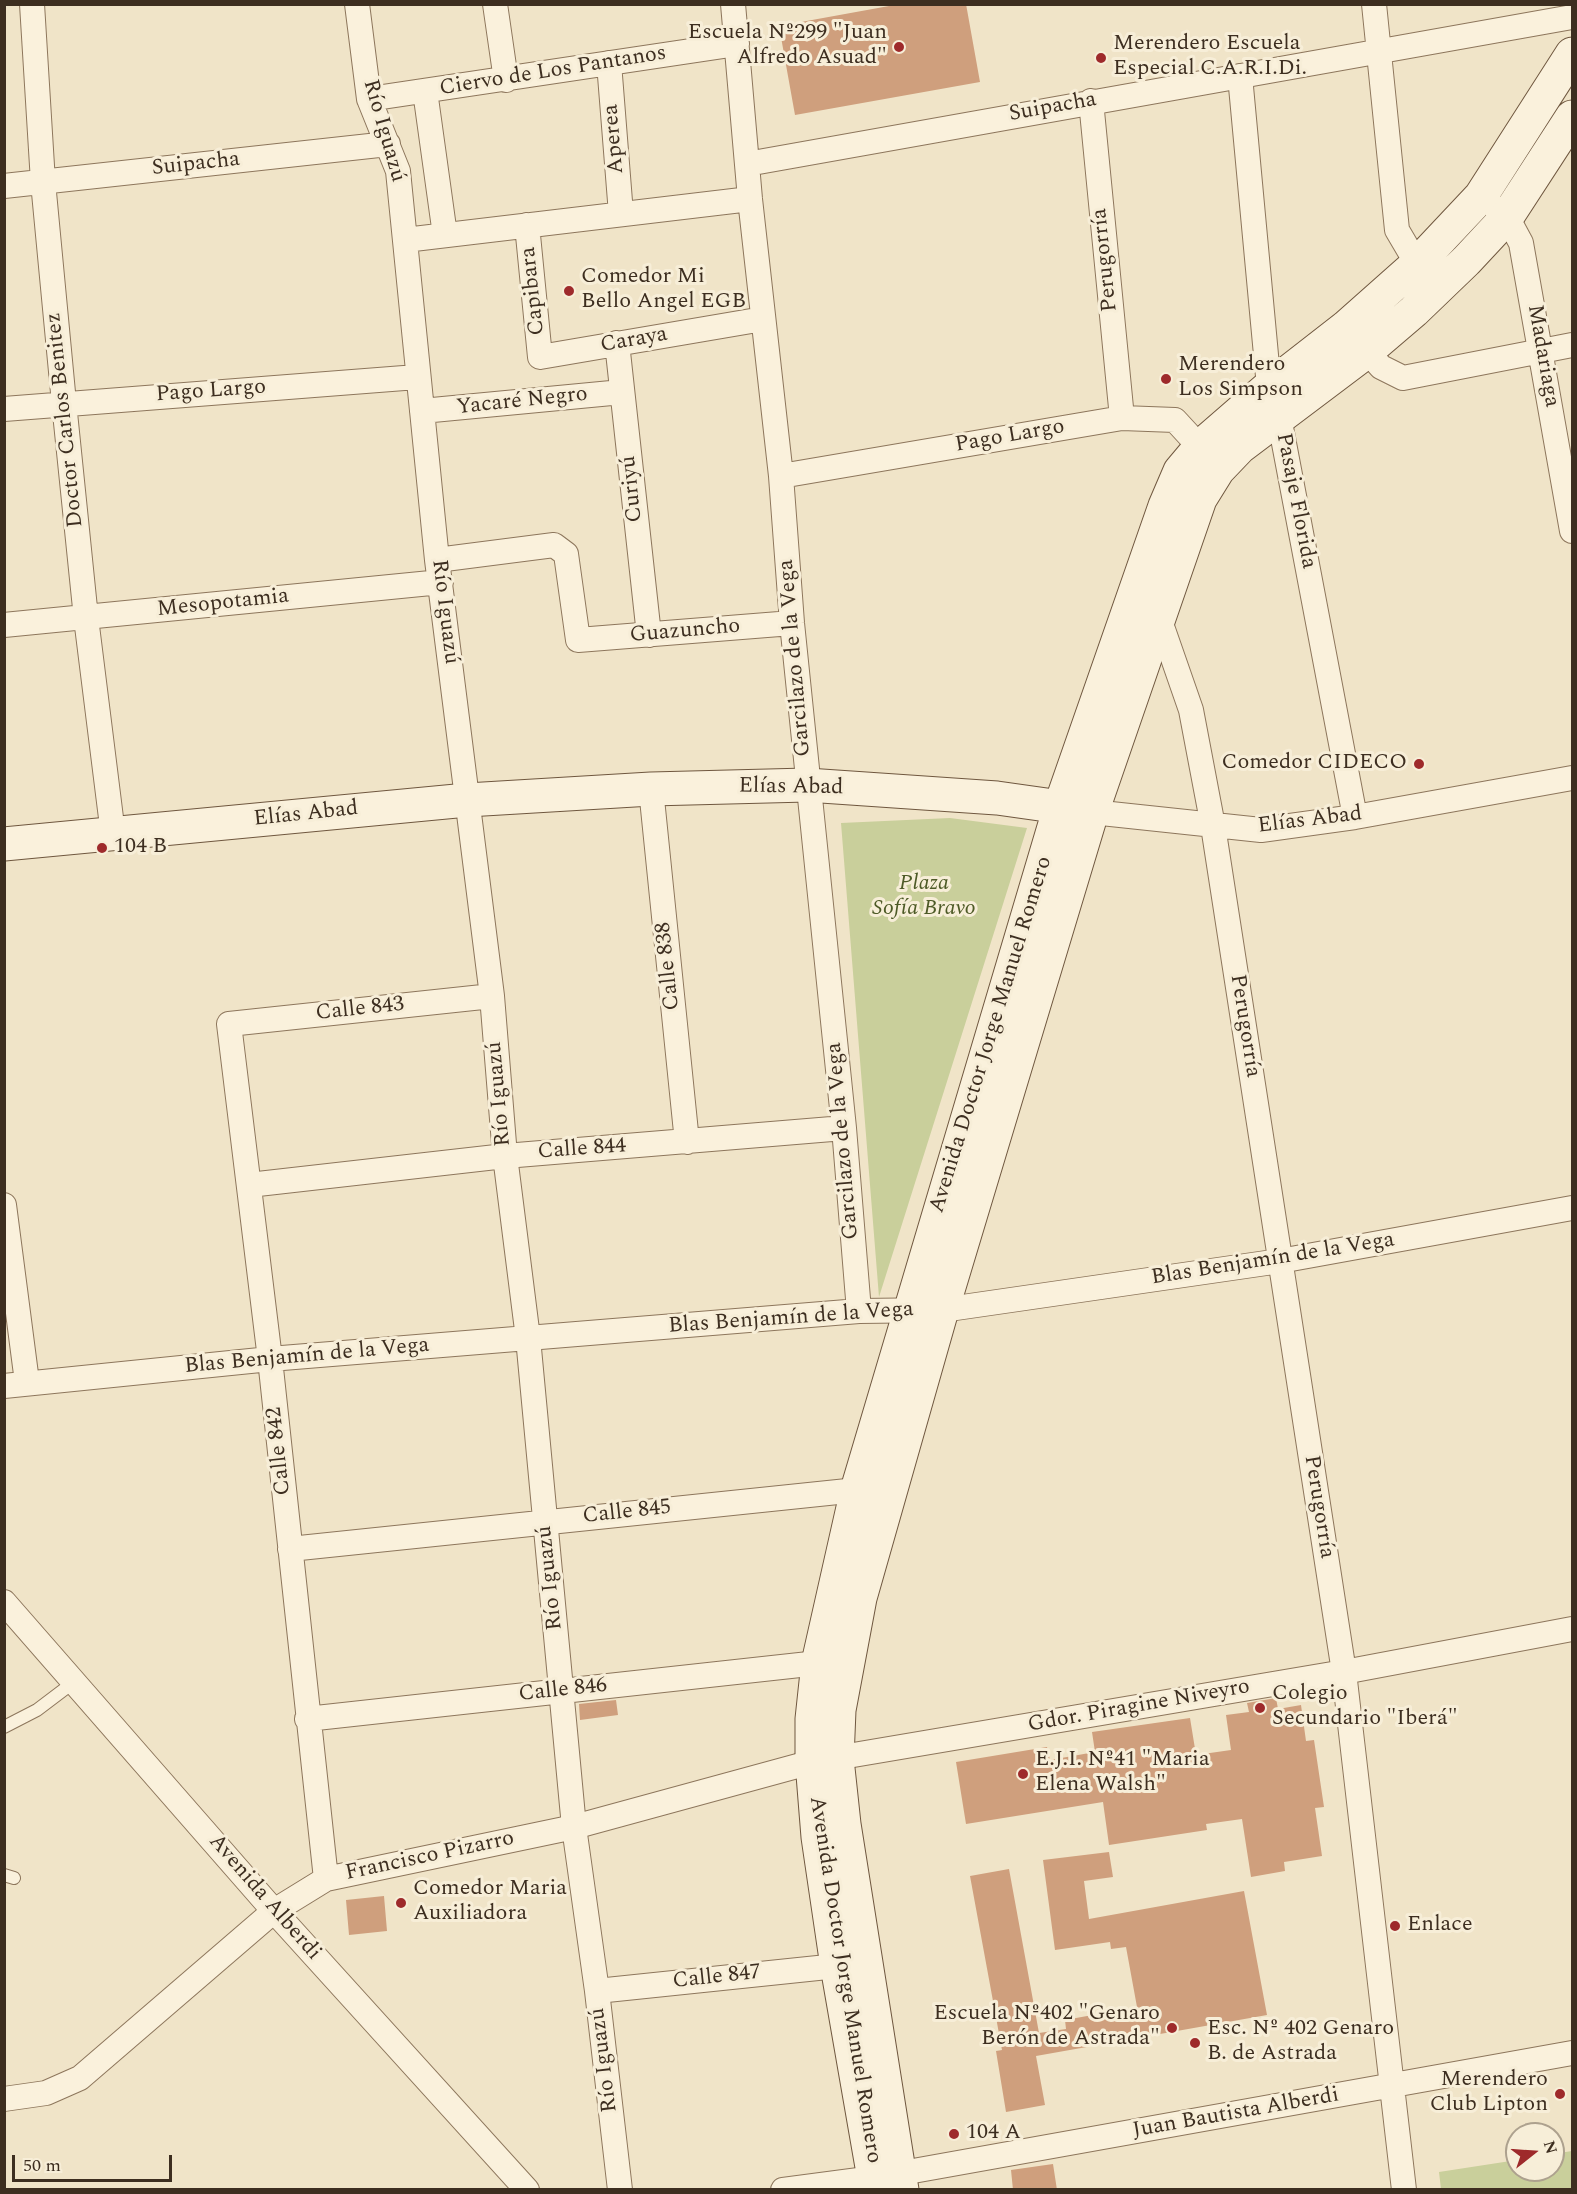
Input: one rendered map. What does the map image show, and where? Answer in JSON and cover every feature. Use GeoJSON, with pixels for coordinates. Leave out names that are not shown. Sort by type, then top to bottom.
{"type":"FeatureCollection","features":[{"type":"Feature","properties":{"kind":"main road","name":"Avenida Doctor Jorge Manuel Romero"},"geometry":{"type":"LineString","coordinates":[[1356,339],[1417,264],[1481,196],[1572,54]]}},
{"type":"Feature","properties":{"kind":"main road","name":"Avenida Doctor Jorge Manuel Romero"},"geometry":{"type":"LineString","coordinates":[[888,2183],[865,1966],[844,1824],[812,1719],[818,1663],[857,1490],[1060,807],[1165,506],[1180,471],[1210,458],[1274,402],[1356,339],[1414,311],[1507,217],[1572,117]]}},
{"type":"Feature","properties":{"kind":"main road","name":"Avenida Doctor Jorge Manuel Romero"},"geometry":{"type":"LineString","coordinates":[[888,2183],[837,1966],[818,1836],[825,1761],[839,1710],[860,1598],[942,1310],[1092,812],[1200,499],[1210,458]]}},
{"type":"Feature","properties":{"kind":"main road","name":"Elías Abad"},"geometry":{"type":"LineString","coordinates":[[4,844],[467,800],[651,789],[807,785],[997,798],[1092,812]]}},
{"type":"Feature","properties":{"kind":"street","name":"Doctor Carlos Benitez"},"geometry":{"type":"LineString","coordinates":[[32,4],[43,183],[64,403],[86,618],[113,834]]}},
{"type":"Feature","properties":{"kind":"street","name":"Río Iguazú"},"geometry":{"type":"LineString","coordinates":[[357,4],[369,99],[398,171],[417,377],[439,571],[492,996],[505,1156],[528,1338],[574,1827],[597,1991],[620,2190]]}},
{"type":"Feature","properties":{"kind":"street"},"geometry":{"type":"LineString","coordinates":[[495,4],[506,80]]}},
{"type":"Feature","properties":{"kind":"street","name":"Garcilazo de la Vega"},"geometry":{"type":"LineString","coordinates":[[733,4],[750,199],[781,476],[807,785],[844,1128],[859,1311]]}},
{"type":"Feature","properties":{"kind":"street"},"geometry":{"type":"LineString","coordinates":[[1374,4],[1377,52],[1397,230],[1417,264]]}},
{"type":"Feature","properties":{"kind":"street","name":"Suipacha"},"geometry":{"type":"LineString","coordinates":[[747,164],[1572,17]]}},
{"type":"Feature","properties":{"kind":"street","name":"Ciervo de Los Pantanos"},"geometry":{"type":"LineString","coordinates":[[369,99],[737,44]]}},
{"type":"Feature","properties":{"kind":"street","name":"Aperea"},"geometry":{"type":"LineString","coordinates":[[609,63],[621,214]]}},
{"type":"Feature","properties":{"kind":"street","name":"Pasaje Florida"},"geometry":{"type":"LineString","coordinates":[[1240,76],[1274,402],[1355,817]]}},
{"type":"Feature","properties":{"kind":"street"},"geometry":{"type":"LineString","coordinates":[[425,91],[445,235]]}},
{"type":"Feature","properties":{"kind":"street","name":"Perugorría"},"geometry":{"type":"LineString","coordinates":[[1091,101],[1122,418]]}},
{"type":"Feature","properties":{"kind":"street","name":"Suipacha"},"geometry":{"type":"LineString","coordinates":[[4,186],[388,144]]}},
{"type":"Feature","properties":{"kind":"street","name":"Madariaga"},"geometry":{"type":"LineString","coordinates":[[1481,196],[1507,217],[1521,243],[1572,531]]}},
{"type":"Feature","properties":{"kind":"street"},"geometry":{"type":"LineString","coordinates":[[405,240],[750,199]]}},
{"type":"Feature","properties":{"kind":"street","name":"Capibara"},"geometry":{"type":"LineString","coordinates":[[527,225],[540,357]]}},
{"type":"Feature","properties":{"kind":"street","name":"Caraya"},"geometry":{"type":"LineString","coordinates":[[540,357],[763,319]]}},
{"type":"Feature","properties":{"kind":"street"},"geometry":{"type":"LineString","coordinates":[[1356,339],[1381,367],[1403,378],[1572,345]]}},
{"type":"Feature","properties":{"kind":"street","name":"Curiyú"},"geometry":{"type":"LineString","coordinates":[[617,344],[649,635]]}},
{"type":"Feature","properties":{"kind":"street","name":"Pago Largo"},"geometry":{"type":"LineString","coordinates":[[4,409],[417,377]]}},
{"type":"Feature","properties":{"kind":"street","name":"Yacaré Negro"},"geometry":{"type":"LineString","coordinates":[[422,411],[622,392]]}},
{"type":"Feature","properties":{"kind":"street","name":"Pago Largo"},"geometry":{"type":"LineString","coordinates":[[781,476],[1122,418],[1175,420],[1210,458]]}},
{"type":"Feature","properties":{"kind":"street","name":"Mesopotamia"},"geometry":{"type":"LineString","coordinates":[[4,625],[86,618],[439,571],[554,545],[566,554],[578,640]]}},
{"type":"Feature","properties":{"kind":"street","name":"Perugorría"},"geometry":{"type":"LineString","coordinates":[[1159,618],[1191,710],[1213,826],[1344,1672],[1390,2087],[1404,2190]]}},
{"type":"Feature","properties":{"kind":"street","name":"Guazuncho"},"geometry":{"type":"LineString","coordinates":[[578,640],[792,623]]}},
{"type":"Feature","properties":{"kind":"street","name":"Elías Abad"},"geometry":{"type":"LineString","coordinates":[[1092,812],[1261,830],[1355,817],[1572,778]]}},
{"type":"Feature","properties":{"kind":"street","name":"Calle 838"},"geometry":{"type":"LineString","coordinates":[[651,789],[687,1142]]}},
{"type":"Feature","properties":{"kind":"street","name":"Calle 843"},"geometry":{"type":"LineString","coordinates":[[229,1024],[492,996]]}},
{"type":"Feature","properties":{"kind":"street","name":"Calle 842"},"geometry":{"type":"LineString","coordinates":[[229,1024],[270,1359],[326,1879]]}},
{"type":"Feature","properties":{"kind":"street","name":"Calle 844"},"geometry":{"type":"LineString","coordinates":[[249,1185],[505,1156],[844,1128]]}},
{"type":"Feature","properties":{"kind":"street"},"geometry":{"type":"LineString","coordinates":[[4,1204],[16,1384]]}},
{"type":"Feature","properties":{"kind":"street","name":"Blas Benjamín de la Vega"},"geometry":{"type":"LineString","coordinates":[[16,1384],[270,1359],[859,1311],[942,1310],[1280,1261],[1572,1208]]}},
{"type":"Feature","properties":{"kind":"street","name":"Calle 845"},"geometry":{"type":"LineString","coordinates":[[290,1549],[857,1490]]}},
{"type":"Feature","properties":{"kind":"street","name":"Avenida Alberdi"},"geometry":{"type":"LineString","coordinates":[[4,1602],[274,1911],[526,2190]]}},
{"type":"Feature","properties":{"kind":"street","name":"Gdor. Piragine Niveyro"},"geometry":{"type":"LineString","coordinates":[[825,1761],[1344,1672],[1572,1629]]}},
{"type":"Feature","properties":{"kind":"street","name":"Calle 846"},"geometry":{"type":"LineString","coordinates":[[307,1719],[818,1663]]}},
{"type":"Feature","properties":{"kind":"street","name":"Francisco Pizarro"},"geometry":{"type":"LineString","coordinates":[[4,2099],[46,2093],[80,2078],[274,1911],[326,1879],[574,1827],[825,1761]]}},
{"type":"Feature","properties":{"kind":"street","name":"Calle 847"},"geometry":{"type":"LineString","coordinates":[[597,1991],[837,1966]]}},
{"type":"Feature","properties":{"kind":"street","name":"Juan Bautista Alberdi"},"geometry":{"type":"LineString","coordinates":[[888,2183],[1572,2053]]}},
{"type":"Feature","properties":{"kind":"street"},"geometry":{"type":"LineString","coordinates":[[783,2190],[888,2183]]}},
{"type":"Feature","properties":{"kind":"lane"},"geometry":{"type":"LineString","coordinates":[[4,1727],[37,1710],[74,1682]]}},
{"type":"Feature","properties":{"kind":"green space","name":"Plaza Sofía Bravo"},"geometry":{"type":"Polygon","coordinates":[[[950,818],[1027,828],[879,1297],[841,823],[950,818]]]}},
{"type":"Feature","properties":{"kind":"green space"},"geometry":{"type":"Polygon","coordinates":[[[1572,2151],[1572,2189],[1441,2189],[1439,2172],[1505,2162],[1505,2182],[1565,2182],[1565,2152],[1572,2151]]]}},
{"type":"Feature","properties":{"kind":"building","name":"Escuela Nº299 \"Juan Alfredo Asuad\""},"geometry":{"type":"Polygon","coordinates":[[[900,4],[966,4],[980,82],[795,115],[779,26],[900,4]]]}},
{"type":"Feature","properties":{"kind":"building"},"geometry":{"type":"Polygon","coordinates":[[[1276,1698],[1278,1709],[1301,1705],[1306,1741],[1314,1740],[1324,1807],[1315,1808],[1322,1856],[1284,1862],[1285,1871],[1251,1877],[1242,1819],[1206,1824],[1207,1830],[1109,1845],[1103,1802],[966,1824],[956,1762],[1047,1747],[1050,1760],[1095,1752],[1092,1732],[1190,1718],[1196,1755],[1231,1750],[1226,1715],[1249,1712],[1247,1703],[1276,1698]]]}},
{"type":"Feature","properties":{"kind":"building"},"geometry":{"type":"Polygon","coordinates":[[[616,1700],[618,1715],[580,1720],[579,1704],[616,1700]]]}},
{"type":"Feature","properties":{"kind":"building"},"geometry":{"type":"Polygon","coordinates":[[[1109,1852],[1113,1877],[1084,1881],[1089,1919],[1244,1891],[1267,2015],[1036,2056],[1045,2105],[1006,2112],[996,2051],[1002,2050],[970,1876],[1009,1869],[1039,2033],[1066,2029],[1065,2020],[1137,2007],[1126,1947],[1111,1949],[1110,1942],[1055,1950],[1043,1860],[1109,1852]]]}},
{"type":"Feature","properties":{"kind":"building"},"geometry":{"type":"Polygon","coordinates":[[[384,1896],[387,1931],[349,1935],[346,1900],[384,1896]]]}},
{"type":"Feature","properties":{"kind":"building"},"geometry":{"type":"Polygon","coordinates":[[[1053,2164],[1057,2190],[1013,2190],[1011,2170],[1053,2164]]]}},
{"type":"Feature","properties":{"kind":"place","name":"Escuela Nº299 \"Juan Alfredo Asuad\""},"geometry":{"type":"Point","coordinates":[899,47]}},
{"type":"Feature","properties":{"kind":"place","name":"Merendero Escuela Especial C.A.R.I.Di."},"geometry":{"type":"Point","coordinates":[1101,58]}},
{"type":"Feature","properties":{"kind":"place","name":"Comedor Mi Bello Angel EGB"},"geometry":{"type":"Point","coordinates":[569,291]}},
{"type":"Feature","properties":{"kind":"place","name":"Merendero Los Simpson"},"geometry":{"type":"Point","coordinates":[1166,379]}},
{"type":"Feature","properties":{"kind":"place","name":"Comedor CIDECO"},"geometry":{"type":"Point","coordinates":[1419,764]}},
{"type":"Feature","properties":{"kind":"place","name":"104 B"},"geometry":{"type":"Point","coordinates":[102,848]}},
{"type":"Feature","properties":{"kind":"place","name":"Colegio Secundario \"Iberá\""},"geometry":{"type":"Point","coordinates":[1260,1708]}},
{"type":"Feature","properties":{"kind":"place","name":"E.J.I. Nº41 \"Maria Elena Walsh\""},"geometry":{"type":"Point","coordinates":[1023,1774]}},
{"type":"Feature","properties":{"kind":"place","name":"Comedor Maria Auxiliadora"},"geometry":{"type":"Point","coordinates":[401,1903]}},
{"type":"Feature","properties":{"kind":"place","name":"Enlace"},"geometry":{"type":"Point","coordinates":[1395,1926]}},
{"type":"Feature","properties":{"kind":"place","name":"Escuela Nº402 \"Genaro Berón de Astrada\""},"geometry":{"type":"Point","coordinates":[1172,2028]}},
{"type":"Feature","properties":{"kind":"place","name":"Esc. Nº 402 Genaro B. de Astrada"},"geometry":{"type":"Point","coordinates":[1195,2043]}},
{"type":"Feature","properties":{"kind":"place","name":"Merendero Club Lipton"},"geometry":{"type":"Point","coordinates":[1560,2094]}},
{"type":"Feature","properties":{"kind":"place","name":"104 A"},"geometry":{"type":"Point","coordinates":[954,2134]}}]}
